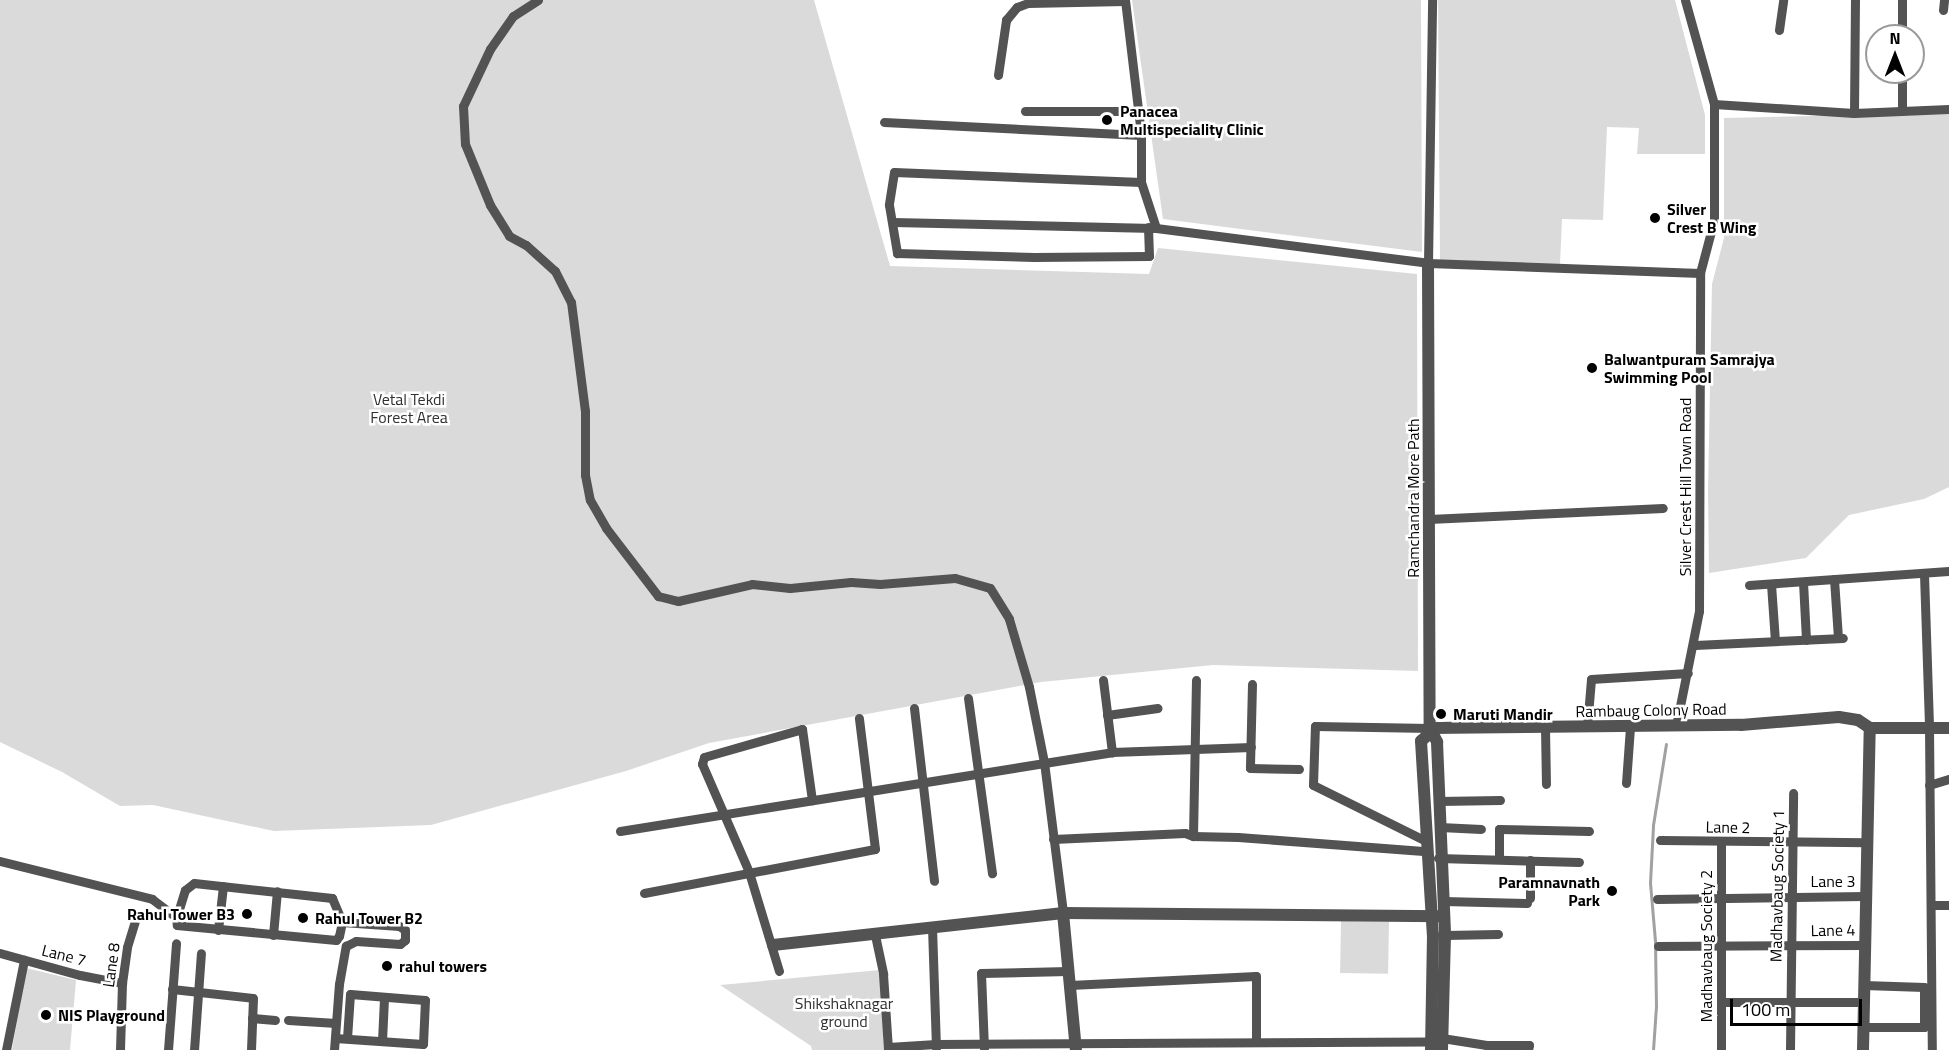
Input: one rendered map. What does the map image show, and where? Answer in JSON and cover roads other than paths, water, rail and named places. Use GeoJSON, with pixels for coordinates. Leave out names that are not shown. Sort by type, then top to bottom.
{"type":"FeatureCollection","features":[{"type":"Feature","properties":{"kind":"street"},"geometry":{"type":"LineString","coordinates":[[538,0],[513,15],[490,49],[463,106],[465,144],[490,205],[509,236],[526,245],[555,271],[571,302],[585,411],[585,475],[590,500],[606,528],[658,596],[678,601],[752,584],[790,588],[851,582],[880,584],[955,578],[990,588],[1012,630],[1029,687],[1044,762],[1063,913],[1076,1047]]}},
{"type":"Feature","properties":{"kind":"street"},"geometry":{"type":"LineString","coordinates":[[998,75],[1006,20],[1017,8],[1028,3],[1124,0],[1141,135],[1141,182],[1152,228],[1149,255],[1034,257],[897,253],[889,205],[894,172],[1141,182]]}},
{"type":"Feature","properties":{"kind":"street"},"geometry":{"type":"LineString","coordinates":[[1428,263],[1432,0]]}},
{"type":"Feature","properties":{"kind":"street","name":"Silver Crest Hill Town Road"},"geometry":{"type":"LineString","coordinates":[[1676,726],[1695,645],[1700,612],[1700,273],[1714,220],[1714,104],[1685,0]]}},
{"type":"Feature","properties":{"kind":"street"},"geometry":{"type":"LineString","coordinates":[[1779,30],[1783,0]]}},
{"type":"Feature","properties":{"kind":"street"},"geometry":{"type":"LineString","coordinates":[[1854,113],[1855,0]]}},
{"type":"Feature","properties":{"kind":"street"},"geometry":{"type":"LineString","coordinates":[[1902,0],[1902,24]]}},
{"type":"Feature","properties":{"kind":"street"},"geometry":{"type":"LineString","coordinates":[[1902,84],[1902,111]]}},
{"type":"Feature","properties":{"kind":"street"},"geometry":{"type":"LineString","coordinates":[[1714,104],[1854,113],[1949,109]]}},
{"type":"Feature","properties":{"kind":"street"},"geometry":{"type":"LineString","coordinates":[[1025,111],[1138,111]]}},
{"type":"Feature","properties":{"kind":"street"},"geometry":{"type":"LineString","coordinates":[[884,122],[1141,135]]}},
{"type":"Feature","properties":{"kind":"street"},"geometry":{"type":"LineString","coordinates":[[893,222],[1152,228],[1428,263],[1700,273]]}},
{"type":"Feature","properties":{"kind":"street","name":"Ramchandra More Path"},"geometry":{"type":"LineString","coordinates":[[1428,263],[1430,731],[1437,742],[1443,901],[1437,916],[1445,935],[1437,1045]]}},
{"type":"Feature","properties":{"kind":"street"},"geometry":{"type":"LineString","coordinates":[[1429,519],[1664,508]]}},
{"type":"Feature","properties":{"kind":"street"},"geometry":{"type":"LineString","coordinates":[[1749,585],[1949,571]]}},
{"type":"Feature","properties":{"kind":"street"},"geometry":{"type":"LineString","coordinates":[[1924,574],[1929,727],[1932,1050]]}},
{"type":"Feature","properties":{"kind":"street"},"geometry":{"type":"LineString","coordinates":[[1695,645],[1840,638],[1834,579]]}},
{"type":"Feature","properties":{"kind":"street"},"geometry":{"type":"LineString","coordinates":[[1803,582],[1806,640]]}},
{"type":"Feature","properties":{"kind":"street"},"geometry":{"type":"LineString","coordinates":[[1771,584],[1774,641]]}},
{"type":"Feature","properties":{"kind":"street"},"geometry":{"type":"LineString","coordinates":[[1587,727],[1591,679],[1688,673]]}},
{"type":"Feature","properties":{"kind":"street"},"geometry":{"type":"LineString","coordinates":[[1103,680],[1112,752]]}},
{"type":"Feature","properties":{"kind":"street"},"geometry":{"type":"LineString","coordinates":[[1193,836],[1196,680]]}},
{"type":"Feature","properties":{"kind":"street"},"geometry":{"type":"LineString","coordinates":[[1252,684],[1250,768],[1299,769]]}},
{"type":"Feature","properties":{"kind":"street"},"geometry":{"type":"LineString","coordinates":[[968,698],[992,873]]}},
{"type":"Feature","properties":{"kind":"street"},"geometry":{"type":"LineString","coordinates":[[914,708],[934,881]]}},
{"type":"Feature","properties":{"kind":"street"},"geometry":{"type":"LineString","coordinates":[[1107,715],[1158,708]]}},
{"type":"Feature","properties":{"kind":"street","name":"Rambaug Colony Road"},"geometry":{"type":"LineString","coordinates":[[1430,731],[1741,725],[1839,717],[1858,720],[1870,728],[1949,728]]}},
{"type":"Feature","properties":{"kind":"street"},"geometry":{"type":"LineString","coordinates":[[644,893],[875,849],[859,718]]}},
{"type":"Feature","properties":{"kind":"street"},"geometry":{"type":"LineString","coordinates":[[1430,731],[1315,726],[1312,785],[1441,858],[1579,862]]}},
{"type":"Feature","properties":{"kind":"street"},"geometry":{"type":"LineString","coordinates":[[1626,783],[1630,727]]}},
{"type":"Feature","properties":{"kind":"street"},"geometry":{"type":"LineString","coordinates":[[1545,728],[1546,784]]}},
{"type":"Feature","properties":{"kind":"street"},"geometry":{"type":"LineString","coordinates":[[1863,1050],[1870,728]]}},
{"type":"Feature","properties":{"kind":"street"},"geometry":{"type":"LineString","coordinates":[[779,971],[749,872],[702,764],[704,757],[802,729],[812,800]]}},
{"type":"Feature","properties":{"kind":"street","name":"Ramchandra More Path"},"geometry":{"type":"LineString","coordinates":[[1430,731],[1421,741],[1426,850],[1437,916],[1437,1045]]}},
{"type":"Feature","properties":{"kind":"street"},"geometry":{"type":"LineString","coordinates":[[620,831],[1112,752],[1195,747],[1251,747]]}},
{"type":"Feature","properties":{"kind":"street"},"geometry":{"type":"LineString","coordinates":[[1929,785],[1949,779]]}},
{"type":"Feature","properties":{"kind":"street","name":"Madhavbaug Society 1"},"geometry":{"type":"LineString","coordinates":[[1790,1050],[1793,793]]}},
{"type":"Feature","properties":{"kind":"street"},"geometry":{"type":"LineString","coordinates":[[1439,801],[1500,800]]}},
{"type":"Feature","properties":{"kind":"street"},"geometry":{"type":"LineString","coordinates":[[1440,827],[1481,829]]}},
{"type":"Feature","properties":{"kind":"street"},"geometry":{"type":"LineString","coordinates":[[1498,859],[1499,829],[1589,831]]}},
{"type":"Feature","properties":{"kind":"street"},"geometry":{"type":"LineString","coordinates":[[1053,839],[1185,833],[1193,836],[1426,850]]}},
{"type":"Feature","properties":{"kind":"street","name":"Lane 2"},"geometry":{"type":"LineString","coordinates":[[1660,840],[1866,842]]}},
{"type":"Feature","properties":{"kind":"street","name":"Madhavbaug Society 2"},"geometry":{"type":"LineString","coordinates":[[1721,841],[1721,1050]]}},
{"type":"Feature","properties":{"kind":"street"},"geometry":{"type":"LineString","coordinates":[[1443,901],[1529,900],[1530,860]]}},
{"type":"Feature","properties":{"kind":"street"},"geometry":{"type":"LineString","coordinates":[[0,861],[152,899],[172,914]]}},
{"type":"Feature","properties":{"kind":"street"},"geometry":{"type":"LineString","coordinates":[[188,885],[223,886],[332,898],[342,922],[336,940],[177,925],[176,919],[188,885]]}},
{"type":"Feature","properties":{"kind":"street"},"geometry":{"type":"LineString","coordinates":[[218,930],[223,886]]}},
{"type":"Feature","properties":{"kind":"street"},"geometry":{"type":"LineString","coordinates":[[273,935],[278,891]]}},
{"type":"Feature","properties":{"kind":"street","name":"Lane 3"},"geometry":{"type":"LineString","coordinates":[[1657,899],[1866,896]]}},
{"type":"Feature","properties":{"kind":"street"},"geometry":{"type":"LineString","coordinates":[[1931,905],[1949,905]]}},
{"type":"Feature","properties":{"kind":"street"},"geometry":{"type":"LineString","coordinates":[[773,945],[1063,913],[1437,916]]}},
{"type":"Feature","properties":{"kind":"street","name":"Lane 8"},"geometry":{"type":"LineString","coordinates":[[120,1050],[122,983],[127,947],[135,921]]}},
{"type":"Feature","properties":{"kind":"street"},"geometry":{"type":"LineString","coordinates":[[334,1050],[338,992],[346,946],[356,940],[400,944],[405,940],[405,930],[399,926],[342,922]]}},
{"type":"Feature","properties":{"kind":"street"},"geometry":{"type":"LineString","coordinates":[[933,927],[936,1047]]}},
{"type":"Feature","properties":{"kind":"street"},"geometry":{"type":"LineString","coordinates":[[1445,935],[1498,934]]}},
{"type":"Feature","properties":{"kind":"street"},"geometry":{"type":"LineString","coordinates":[[875,935],[883,974],[888,1048],[1249,1044],[1528,1045],[1528,1050]]}},
{"type":"Feature","properties":{"kind":"street"},"geometry":{"type":"LineString","coordinates":[[168,1050],[176,943]]}},
{"type":"Feature","properties":{"kind":"street","name":"Lane 4"},"geometry":{"type":"LineString","coordinates":[[1658,946],[1865,945]]}},
{"type":"Feature","properties":{"kind":"street"},"geometry":{"type":"LineString","coordinates":[[194,1050],[201,952]]}},
{"type":"Feature","properties":{"kind":"street","name":"Lane 7"},"geometry":{"type":"LineString","coordinates":[[0,953],[122,983]]}},
{"type":"Feature","properties":{"kind":"street"},"geometry":{"type":"LineString","coordinates":[[6,1050],[24,960]]}},
{"type":"Feature","properties":{"kind":"street"},"geometry":{"type":"LineString","coordinates":[[984,1047],[981,973],[1068,971]]}},
{"type":"Feature","properties":{"kind":"street"},"geometry":{"type":"LineString","coordinates":[[1070,985],[1256,976],[1249,1044]]}},
{"type":"Feature","properties":{"kind":"street"},"geometry":{"type":"LineString","coordinates":[[1863,1027],[1923,1027],[1924,997],[1924,987],[1864,986]]}},
{"type":"Feature","properties":{"kind":"street"},"geometry":{"type":"LineString","coordinates":[[172,989],[253,998],[251,1050]]}},
{"type":"Feature","properties":{"kind":"street"},"geometry":{"type":"LineString","coordinates":[[335,1038],[423,1044],[425,1000],[350,994],[347,1038]]}},
{"type":"Feature","properties":{"kind":"street"},"geometry":{"type":"LineString","coordinates":[[382,1041],[384,998]]}},
{"type":"Feature","properties":{"kind":"street"},"geometry":{"type":"LineString","coordinates":[[1722,1002],[1864,1002]]}},
{"type":"Feature","properties":{"kind":"street"},"geometry":{"type":"LineString","coordinates":[[252,1018],[274,1020]]}},
{"type":"Feature","properties":{"kind":"street"},"geometry":{"type":"LineString","coordinates":[[288,1020],[336,1023]]}},
{"type":"Feature","properties":{"kind":"waterway"},"geometry":{"type":"LineString","coordinates":[[1653,1050],[1656,1006],[1655,941],[1650,883],[1653,825],[1666,744]]}},
{"type":"Feature","properties":{"kind":"place","name":"Panacea Multispeciality Clinic"},"geometry":{"type":"Point","coordinates":[1107,120]}},
{"type":"Feature","properties":{"kind":"place","name":"Silver Crest B Wing"},"geometry":{"type":"Point","coordinates":[1655,218]}},
{"type":"Feature","properties":{"kind":"place","name":"Balwantpuram Samrajya Swimming Pool"},"geometry":{"type":"Point","coordinates":[1592,368]}},
{"type":"Feature","properties":{"kind":"place","name":"Maruti Mandir"},"geometry":{"type":"Point","coordinates":[1441,714]}},
{"type":"Feature","properties":{"kind":"place","name":"Paramnavnath Park"},"geometry":{"type":"Point","coordinates":[1612,891]}},
{"type":"Feature","properties":{"kind":"place","name":"Rahul Tower B3"},"geometry":{"type":"Point","coordinates":[247,914]}},
{"type":"Feature","properties":{"kind":"place","name":"Rahul Tower B2"},"geometry":{"type":"Point","coordinates":[303,918]}},
{"type":"Feature","properties":{"kind":"place","name":"rahul towers"},"geometry":{"type":"Point","coordinates":[387,966]}},
{"type":"Feature","properties":{"kind":"place","name":"NIS Playground"},"geometry":{"type":"Point","coordinates":[46,1015]}},
{"type":"Feature","properties":{"kind":"park label","name":"Vetal Tekdi Forest Area"},"geometry":{"type":"Point","coordinates":[409,408]}},
{"type":"Feature","properties":{"kind":"park label","name":"Shikshaknagar ground"},"geometry":{"type":"Point","coordinates":[844,1012]}}]}
